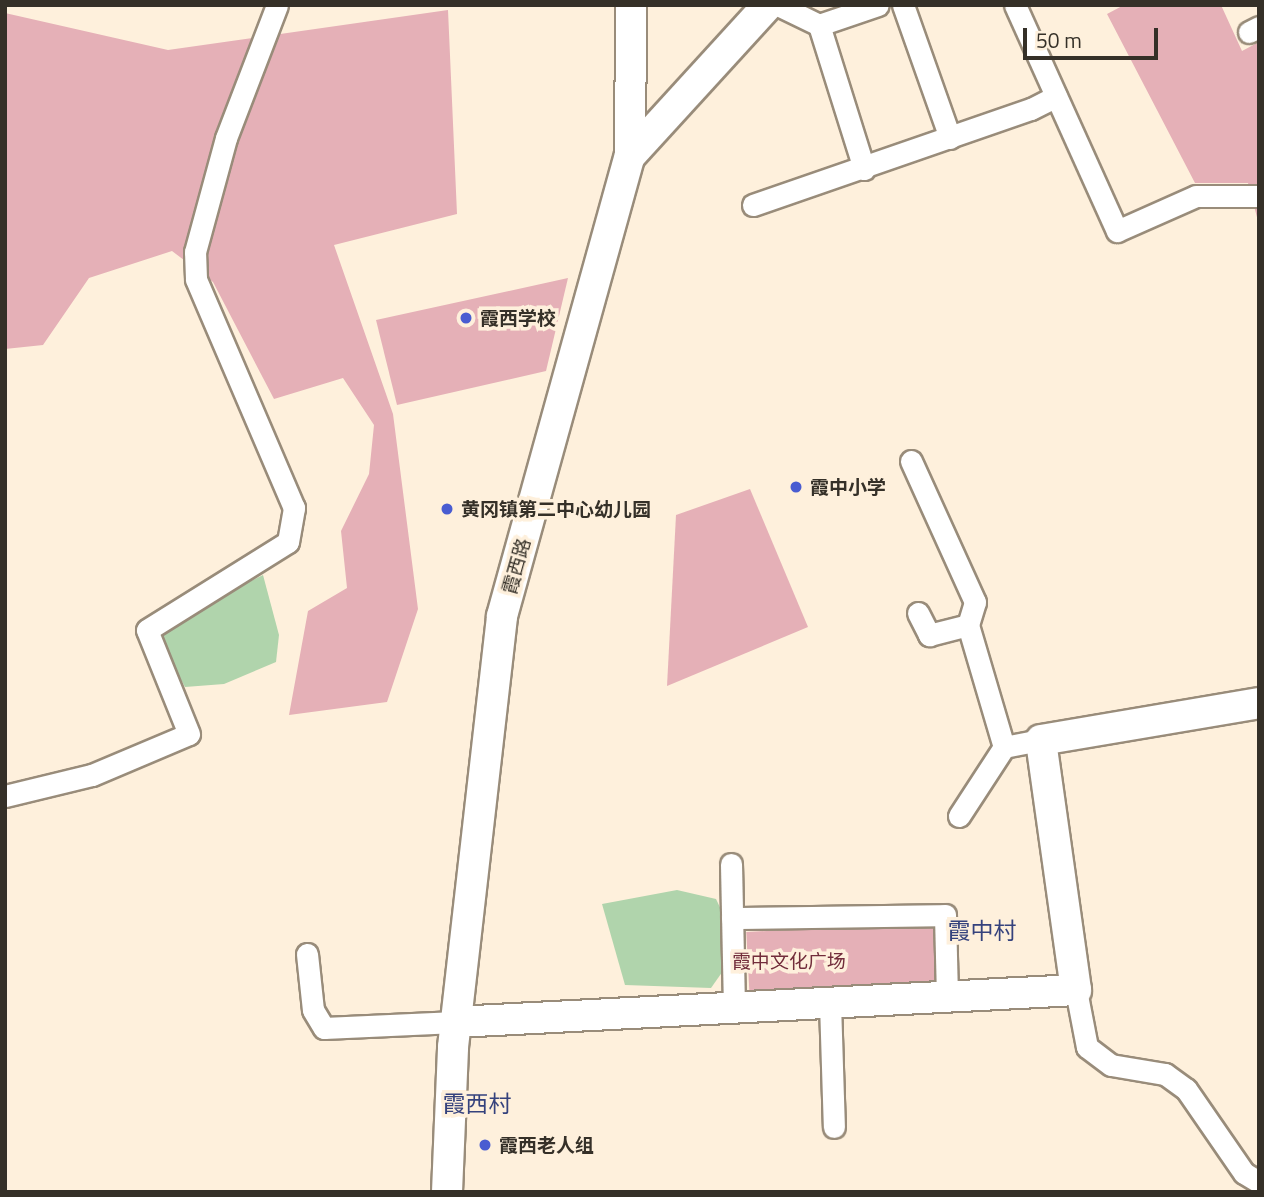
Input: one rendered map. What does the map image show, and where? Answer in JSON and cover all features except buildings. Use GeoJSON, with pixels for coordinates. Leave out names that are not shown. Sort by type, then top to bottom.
{"type":"FeatureCollection","features":[{"type":"Feature","properties":{"kind":"main road"},"geometry":{"type":"LineString","coordinates":[[630,156],[631,5]]}},
{"type":"Feature","properties":{"kind":"main road","name":"霞西路"},"geometry":{"type":"LineString","coordinates":[[447,1192],[456,1022],[502,616],[630,156],[768,5]]}},
{"type":"Feature","properties":{"kind":"main road"},"geometry":{"type":"LineString","coordinates":[[456,1022],[1076,990],[1041,740],[1259,703]]}},
{"type":"Feature","properties":{"kind":"street"},"geometry":{"type":"LineString","coordinates":[[5,796],[92,775],[189,734],[147,631],[288,542],[294,508],[196,279],[195,252],[226,138],[276,5]]}},
{"type":"Feature","properties":{"kind":"street"},"geometry":{"type":"LineString","coordinates":[[778,5],[819,25],[878,5]]}},
{"type":"Feature","properties":{"kind":"street"},"geometry":{"type":"LineString","coordinates":[[903,5],[950,138]]}},
{"type":"Feature","properties":{"kind":"street"},"geometry":{"type":"LineString","coordinates":[[1015,5],[1117,232],[1196,196],[1259,196]]}},
{"type":"Feature","properties":{"kind":"street"},"geometry":{"type":"LineString","coordinates":[[819,25],[864,169]]}},
{"type":"Feature","properties":{"kind":"street"},"geometry":{"type":"LineString","coordinates":[[753,205],[864,169],[1056,96]]}},
{"type":"Feature","properties":{"kind":"street"},"geometry":{"type":"LineString","coordinates":[[911,461],[975,602],[968,625],[1004,747]]}},
{"type":"Feature","properties":{"kind":"street"},"geometry":{"type":"LineString","coordinates":[[918,613],[929,635],[968,625]]}},
{"type":"Feature","properties":{"kind":"street"},"geometry":{"type":"LineString","coordinates":[[959,816],[1004,747],[1041,740]]}},
{"type":"Feature","properties":{"kind":"street"},"geometry":{"type":"LineString","coordinates":[[731,864],[734,1007]]}},
{"type":"Feature","properties":{"kind":"street"},"geometry":{"type":"LineString","coordinates":[[732,918],[945,915],[947,996]]}},
{"type":"Feature","properties":{"kind":"street"},"geometry":{"type":"LineString","coordinates":[[307,954],[313,1010],[324,1028],[456,1022]]}},
{"type":"Feature","properties":{"kind":"street"},"geometry":{"type":"LineString","coordinates":[[1076,990],[1087,1047],[1111,1065],[1165,1074],[1186,1089],[1244,1173],[1259,1182]]}},
{"type":"Feature","properties":{"kind":"street"},"geometry":{"type":"LineString","coordinates":[[830,1003],[834,1126]]}},
{"type":"Feature","properties":{"kind":"green space"},"geometry":{"type":"Polygon","coordinates":[[[1124,5],[1221,5],[1242,51],[1259,42],[1259,225],[1248,183],[1195,183],[1107,14],[1124,5]]]}},
{"type":"Feature","properties":{"kind":"green space"},"geometry":{"type":"Polygon","coordinates":[[[448,10],[457,214],[334,245],[393,414],[418,609],[387,702],[289,715],[308,611],[347,588],[341,531],[369,474],[374,425],[343,378],[274,399],[213,282],[172,251],[89,278],[43,345],[5,349],[5,13],[168,50],[448,10]]]}},
{"type":"Feature","properties":{"kind":"green space"},"geometry":{"type":"Polygon","coordinates":[[[568,278],[546,371],[397,405],[376,320],[568,278]]]}},
{"type":"Feature","properties":{"kind":"green space"},"geometry":{"type":"Polygon","coordinates":[[[750,489],[808,627],[667,686],[676,515],[750,489]]]}},
{"type":"Feature","properties":{"kind":"green space","name":"霞中文化广场"},"geometry":{"type":"Polygon","coordinates":[[[938,922],[942,989],[750,999],[746,932],[938,922]]]}},
{"type":"Feature","properties":{"kind":"shaded area"},"geometry":{"type":"Polygon","coordinates":[[[263,575],[279,635],[276,662],[224,684],[185,687],[161,642],[164,631],[200,606],[263,575]]]}},
{"type":"Feature","properties":{"kind":"shaded area"},"geometry":{"type":"Polygon","coordinates":[[[677,890],[716,899],[727,922],[730,961],[711,988],[625,985],[602,904],[677,890]]]}},
{"type":"Feature","properties":{"kind":"place","name":"霞西学校"},"geometry":{"type":"Point","coordinates":[466,318]}},
{"type":"Feature","properties":{"kind":"place","name":"霞中小学"},"geometry":{"type":"Point","coordinates":[796,487]}},
{"type":"Feature","properties":{"kind":"place","name":"黄冈镇第二中心幼儿园"},"geometry":{"type":"Point","coordinates":[447,509]}},
{"type":"Feature","properties":{"kind":"place","name":"霞西老人组"},"geometry":{"type":"Point","coordinates":[485,1145]}},
{"type":"Feature","properties":{"kind":"district","name":"霞中村"},"geometry":{"type":"Point","coordinates":[982,931]}},
{"type":"Feature","properties":{"kind":"district","name":"霞西村"},"geometry":{"type":"Point","coordinates":[477,1104]}}]}
